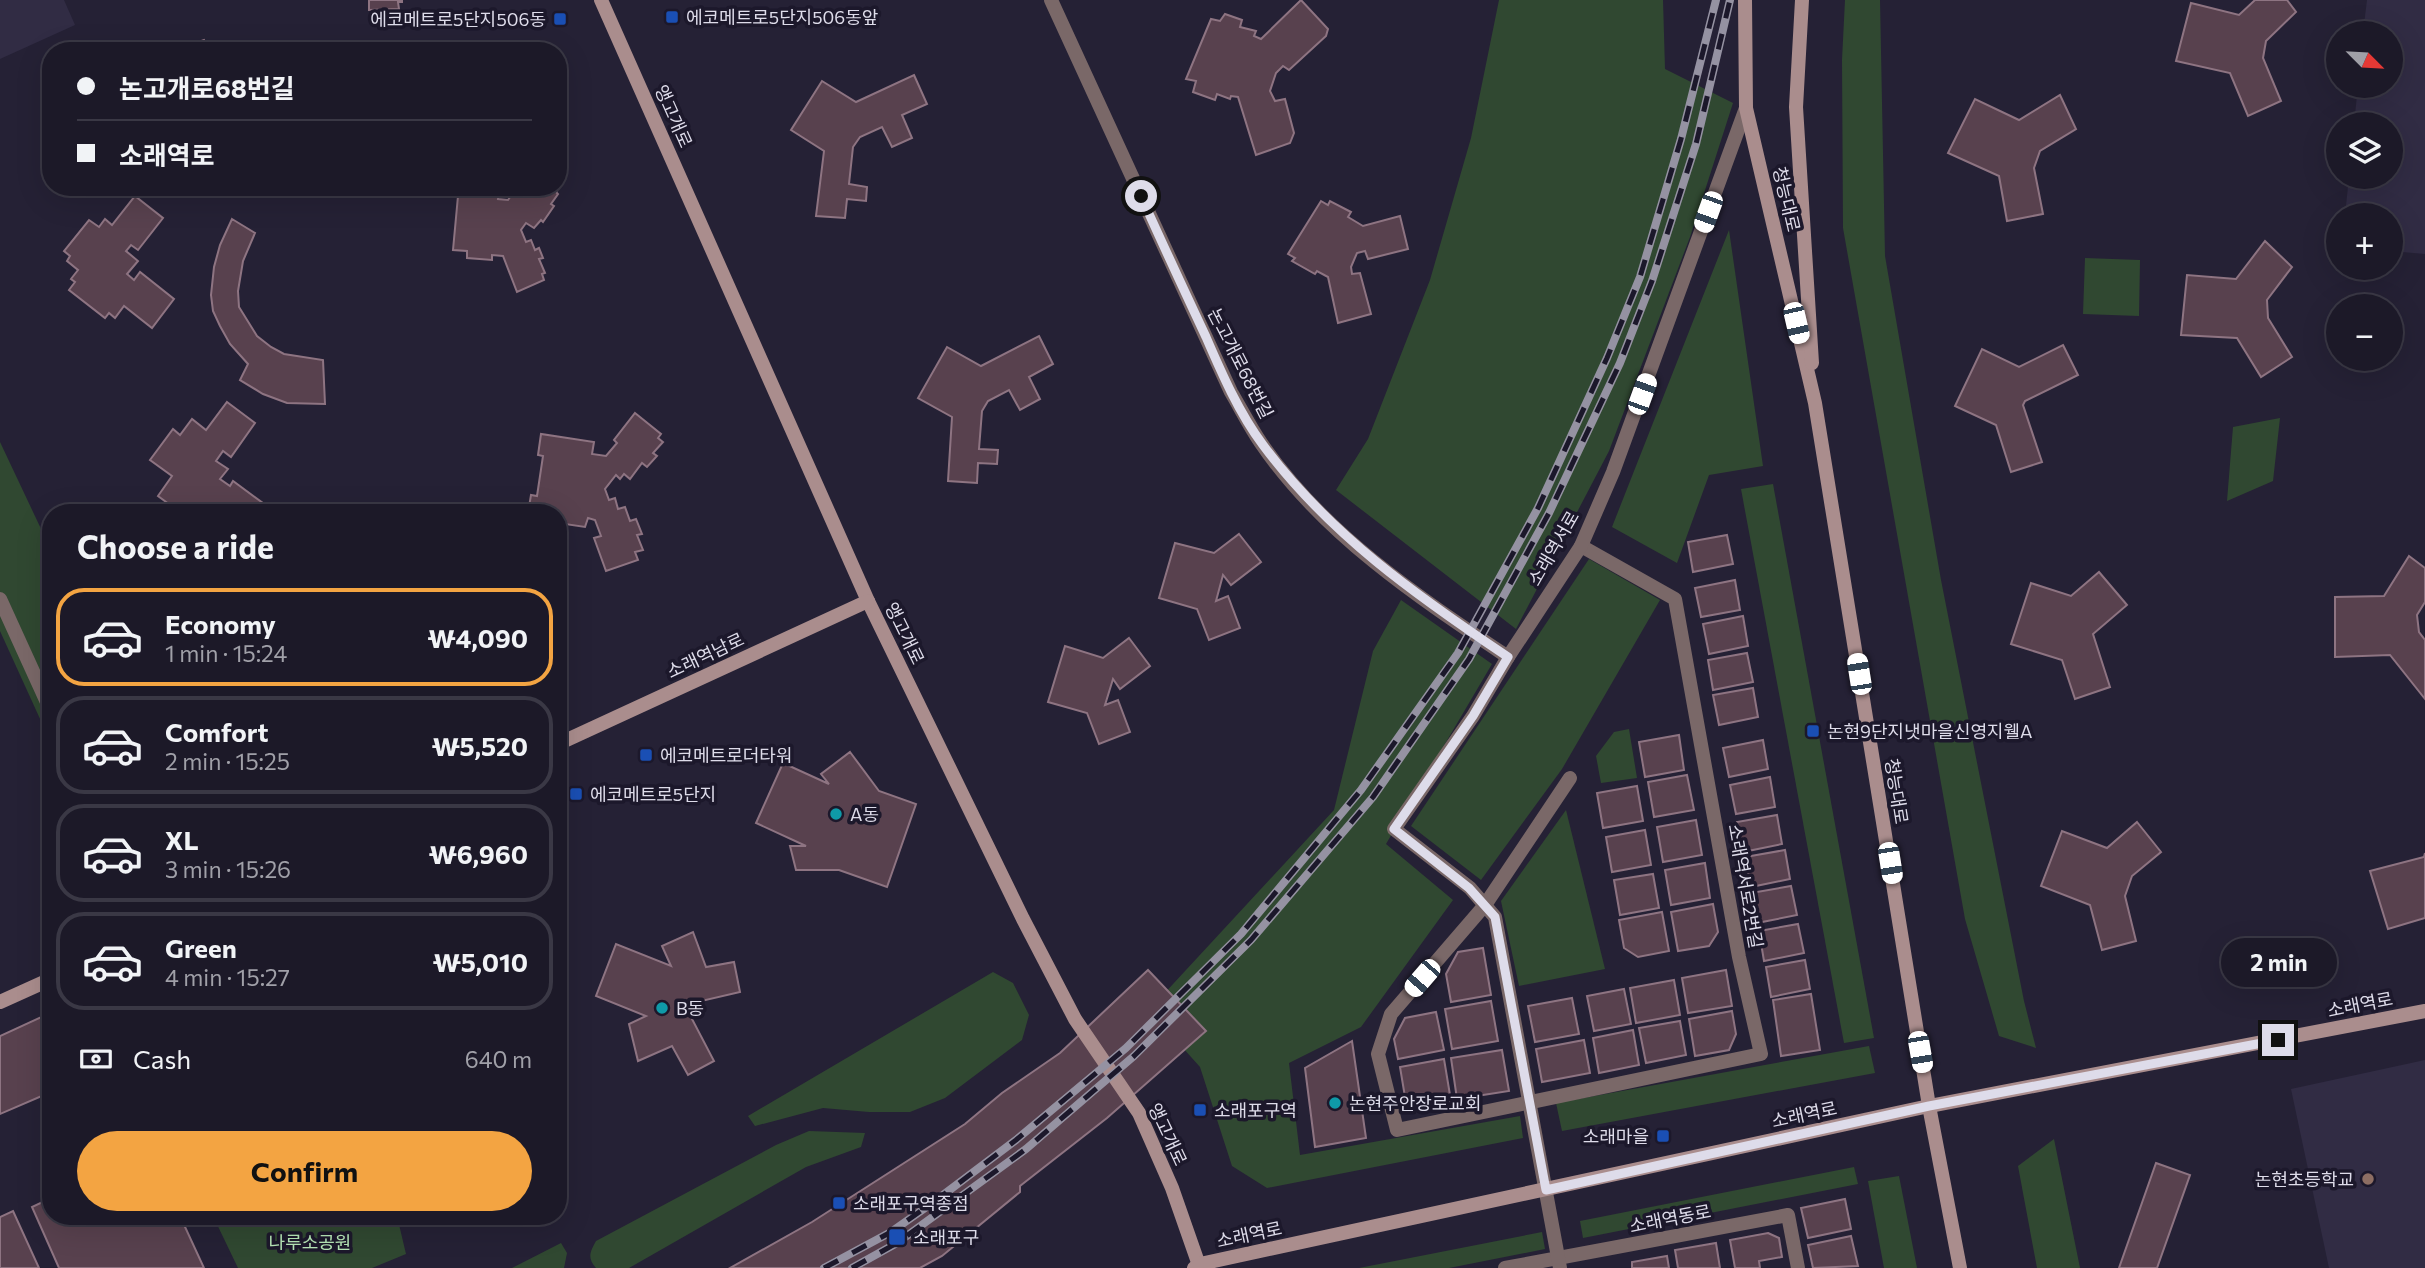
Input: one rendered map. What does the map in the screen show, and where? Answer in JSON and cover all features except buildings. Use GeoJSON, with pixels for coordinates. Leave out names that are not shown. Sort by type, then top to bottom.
{"type":"FeatureCollection","features":[{"type":"Feature","properties":{"kind":"street","name":"앵고개로"},"geometry":{"type":"LineString","coordinates":[[601,0],[868,601],[1023,919],[1075,1019],[1139,1113],[1172,1188],[1198,1267]]}},
{"type":"Feature","properties":{"kind":"street","name":"논고개로68번길"},"geometry":{"type":"LineString","coordinates":[[1051,0],[1231,392],[1261,444],[1303,496],[1356,547],[1420,597],[1508,657]]}},
{"type":"Feature","properties":{"kind":"street","name":"청능대로"},"geometry":{"type":"LineString","coordinates":[[1745,0],[1746,108],[1815,403],[1929,1106],[1960,1268]]}},
{"type":"Feature","properties":{"kind":"street","name":"청능대로"},"geometry":{"type":"LineString","coordinates":[[1802,0],[1796,107],[1815,403]]}},
{"type":"Feature","properties":{"kind":"street","name":"소래역서로"},"geometry":{"type":"LineString","coordinates":[[1546,1190],[1495,917],[1469,888],[1394,829],[1473,716],[1581,546],[1618,459],[1746,108]]}},
{"type":"Feature","properties":{"kind":"street","name":"소래역서로2번길"},"geometry":{"type":"LineString","coordinates":[[1531,1101],[1761,1054],[1739,957],[1675,599],[1581,546]]}},
{"type":"Feature","properties":{"kind":"street"},"geometry":{"type":"LineString","coordinates":[[0,599],[42,691]]}},
{"type":"Feature","properties":{"kind":"street","name":"소래역남로"},"geometry":{"type":"LineString","coordinates":[[567,740],[868,601]]}},
{"type":"Feature","properties":{"kind":"street"},"geometry":{"type":"LineString","coordinates":[[1531,1101],[1397,1130],[1378,1054],[1391,1014],[1485,905],[1570,778]]}},
{"type":"Feature","properties":{"kind":"street"},"geometry":{"type":"LineString","coordinates":[[0,1002],[42,983]]}},
{"type":"Feature","properties":{"kind":"street","name":"소래역로"},"geometry":{"type":"LineString","coordinates":[[1198,1267],[1929,1106],[2425,1011]]}},
{"type":"Feature","properties":{"kind":"street"},"geometry":{"type":"LineString","coordinates":[[1546,1190],[1559,1263]]}},
{"type":"Feature","properties":{"kind":"street","name":"소래역동로"},"geometry":{"type":"LineString","coordinates":[[1505,1268],[1559,1263],[1788,1215],[1798,1268]]}},
{"type":"Feature","properties":{"kind":"shaded area"},"geometry":{"type":"Polygon","coordinates":[[[0,0],[64,0],[75,25],[0,59],[0,0]]]}},
{"type":"Feature","properties":{"kind":"shaded area"},"geometry":{"type":"Polygon","coordinates":[[[2367,0],[2425,0],[2425,254],[2403,252],[2403,203],[2346,203],[2348,189],[2403,189],[2403,112],[2355,112],[2357,98],[2403,98],[2403,21],[2364,21],[2367,0]]]}},
{"type":"Feature","properties":{"kind":"shaded area","name":"논현초등학교"},"geometry":{"type":"Polygon","coordinates":[[[2425,1060],[2425,1268],[2329,1268],[2291,1089],[2425,1060]]]}},
{"type":"Feature","properties":{"kind":"green space"},"geometry":{"type":"Polygon","coordinates":[[[1499,0],[1663,0],[1665,69],[1733,103],[1690,237],[1609,451],[1516,629],[1336,490],[1368,439],[1430,280],[1471,138],[1499,0]]]}},
{"type":"Feature","properties":{"kind":"green space"},"geometry":{"type":"Polygon","coordinates":[[[1845,0],[1880,0],[1885,256],[1941,580],[2024,1001],[2036,1048],[1999,1036],[1965,919],[1843,228],[1842,60],[1845,0]]]}},
{"type":"Feature","properties":{"kind":"green space"},"geometry":{"type":"Polygon","coordinates":[[[1729,230],[1763,466],[1709,475],[1677,563],[1612,527],[1729,230]]]}},
{"type":"Feature","properties":{"kind":"green space"},"geometry":{"type":"Polygon","coordinates":[[[2085,258],[2140,260],[2139,316],[2083,314],[2085,258]]]}},
{"type":"Feature","properties":{"kind":"green space"},"geometry":{"type":"Polygon","coordinates":[[[2280,418],[2273,481],[2227,501],[2233,427],[2280,418]]]}},
{"type":"Feature","properties":{"kind":"green space"},"geometry":{"type":"Polygon","coordinates":[[[0,442],[42,531],[42,723],[0,631],[0,442]]]}},
{"type":"Feature","properties":{"kind":"green space"},"geometry":{"type":"Polygon","coordinates":[[[1773,484],[1874,1038],[1844,1043],[1741,489],[1773,484]]]}},
{"type":"Feature","properties":{"kind":"green space"},"geometry":{"type":"Polygon","coordinates":[[[1589,559],[1660,600],[1562,769],[1481,880],[1411,826],[1589,559]]]}},
{"type":"Feature","properties":{"kind":"green space"},"geometry":{"type":"Polygon","coordinates":[[[1401,600],[1492,664],[1386,844],[1453,900],[1361,1027],[1289,1063],[1300,1155],[1520,1116],[1523,1138],[1267,1188],[1232,1166],[1200,1067],[1149,1010],[1334,810],[1373,651],[1401,600]]]}},
{"type":"Feature","properties":{"kind":"green space"},"geometry":{"type":"Polygon","coordinates":[[[1629,729],[1637,778],[1601,783],[1596,756],[1614,732],[1629,729]]]}},
{"type":"Feature","properties":{"kind":"green space"},"geometry":{"type":"Polygon","coordinates":[[[1566,810],[1605,969],[1519,986],[1501,901],[1566,810]]]}},
{"type":"Feature","properties":{"kind":"green space"},"geometry":{"type":"Polygon","coordinates":[[[993,972],[1013,983],[1029,1015],[1022,1040],[945,1098],[910,1112],[823,1108],[755,1126],[748,1116],[993,972]]]}},
{"type":"Feature","properties":{"kind":"green space"},"geometry":{"type":"Polygon","coordinates":[[[1869,1046],[1875,1073],[1562,1131],[1556,1103],[1869,1046]]]}},
{"type":"Feature","properties":{"kind":"green space"},"geometry":{"type":"Polygon","coordinates":[[[809,1131],[865,1133],[861,1147],[806,1167],[629,1268],[596,1268],[591,1261],[590,1255],[596,1241],[776,1145],[809,1131]]]}},
{"type":"Feature","properties":{"kind":"green space"},"geometry":{"type":"Polygon","coordinates":[[[2054,1139],[2080,1268],[2037,1268],[2018,1166],[2054,1139]]]}},
{"type":"Feature","properties":{"kind":"green space"},"geometry":{"type":"Polygon","coordinates":[[[1854,1167],[1858,1184],[1583,1238],[1580,1221],[1854,1167]]]}},
{"type":"Feature","properties":{"kind":"green space"},"geometry":{"type":"Polygon","coordinates":[[[1899,1176],[1917,1268],[1884,1268],[1868,1181],[1899,1176]]]}},
{"type":"Feature","properties":{"kind":"green space","name":"나루소공원"},"geometry":{"type":"Polygon","coordinates":[[[217,1225],[399,1225],[406,1254],[372,1268],[238,1268],[217,1225]]]}},
{"type":"Feature","properties":{"kind":"green space"},"geometry":{"type":"Polygon","coordinates":[[[1542,1232],[1545,1249],[1449,1268],[1359,1268],[1542,1232]]]}},
{"type":"Feature","properties":{"kind":"green space"},"geometry":{"type":"Polygon","coordinates":[[[561,1243],[567,1253],[564,1268],[512,1268],[561,1243]]]}},
{"type":"Feature","properties":{"kind":"railway"},"geometry":{"type":"LineString","coordinates":[[824,1268],[891,1232],[935,1201],[1016,1140],[1126,1048],[1241,934],[1361,790],[1458,653],[1538,508],[1607,358],[1640,277],[1681,139],[1716,0]]}},
{"type":"Feature","properties":{"kind":"railway"},"geometry":{"type":"LineString","coordinates":[[852,1268],[897,1243],[1026,1149],[1134,1056],[1251,940],[1373,797],[1469,659],[1549,513],[1620,363],[1652,281],[1696,144],[1730,0]]}},
{"type":"Feature","properties":{"kind":"place","name":"에코메트로5단지506동앞"},"geometry":{"type":"Point","coordinates":[672,17]}},
{"type":"Feature","properties":{"kind":"place","name":"에코메트로5단지506동"},"geometry":{"type":"Point","coordinates":[560,19]}},
{"type":"Feature","properties":{"kind":"place","name":"논현9단지냇마을신영지웰A"},"geometry":{"type":"Point","coordinates":[1813,731]}},
{"type":"Feature","properties":{"kind":"place","name":"에코메트로더타워"},"geometry":{"type":"Point","coordinates":[646,755]}},
{"type":"Feature","properties":{"kind":"place","name":"에코메트로5단지"},"geometry":{"type":"Point","coordinates":[576,794]}},
{"type":"Feature","properties":{"kind":"place","name":"A동"},"geometry":{"type":"Point","coordinates":[836,814]}},
{"type":"Feature","properties":{"kind":"place","name":"B동"},"geometry":{"type":"Point","coordinates":[662,1008]}},
{"type":"Feature","properties":{"kind":"place","name":"논현주안장로교회"},"geometry":{"type":"Point","coordinates":[1335,1103]}},
{"type":"Feature","properties":{"kind":"place","name":"소래포구역"},"geometry":{"type":"Point","coordinates":[1200,1110]}},
{"type":"Feature","properties":{"kind":"place","name":"소래마을"},"geometry":{"type":"Point","coordinates":[1663,1136]}},
{"type":"Feature","properties":{"kind":"place","name":"논현초등학교"},"geometry":{"type":"Point","coordinates":[2368,1179]}},
{"type":"Feature","properties":{"kind":"place","name":"소래포구역종점"},"geometry":{"type":"Point","coordinates":[839,1203]}},
{"type":"Feature","properties":{"kind":"place","name":"소래포구"},"geometry":{"type":"Point","coordinates":[897,1237]}},
{"type":"Feature","properties":{"kind":"route"},"geometry":{"type":"LineString","coordinates":[[1141,196],[1231,392],[1261,444],[1303,496],[1356,547],[1443,614],[1508,657],[1473,716],[1394,829],[1469,888],[1495,917],[1546,1190],[1929,1106],[2278,1040]]}}]}
